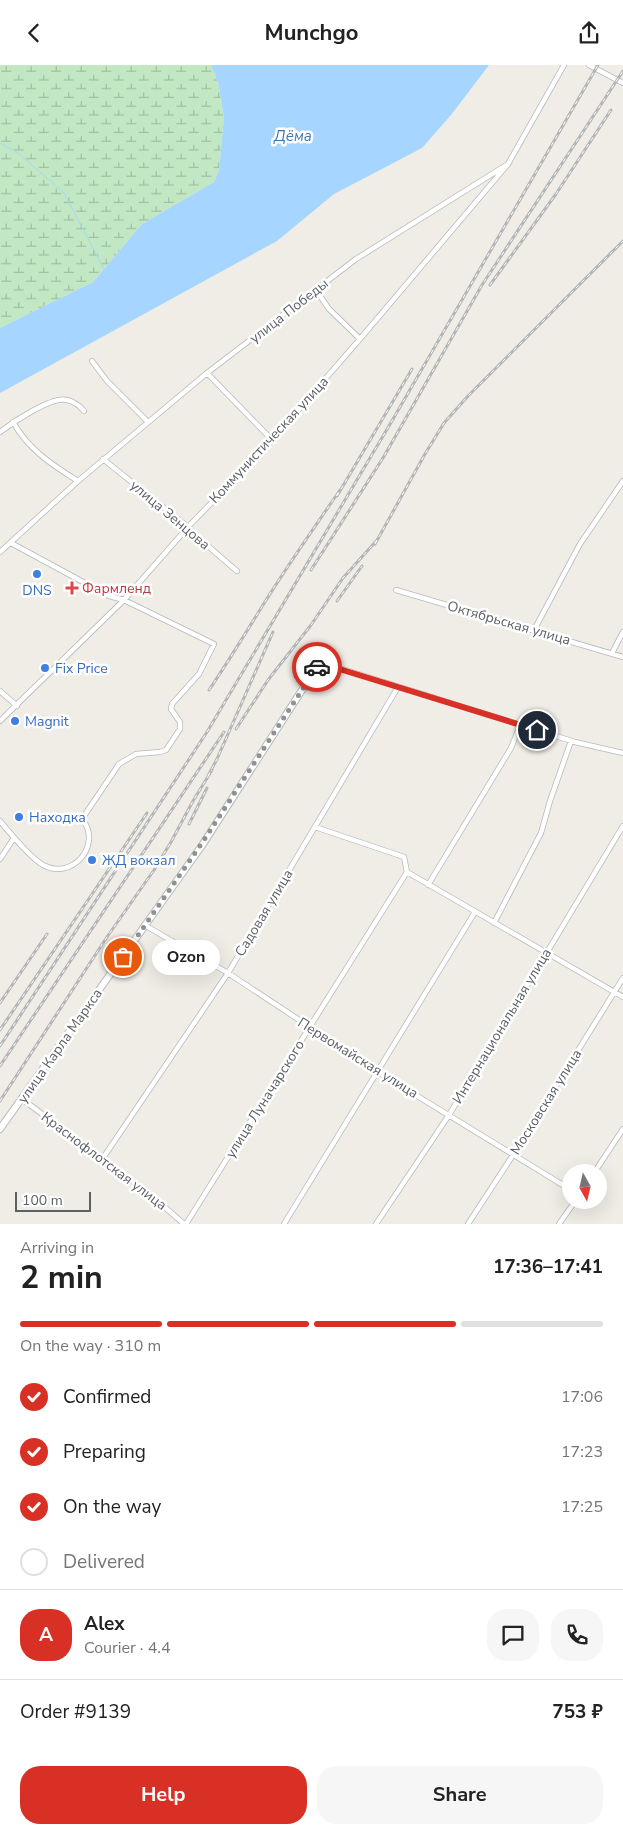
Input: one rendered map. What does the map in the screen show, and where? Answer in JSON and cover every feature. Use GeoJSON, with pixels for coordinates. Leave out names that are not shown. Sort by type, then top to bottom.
{"type":"FeatureCollection","features":[{"type":"Feature","properties":{"kind":"street","name":"улица Победы"},"geometry":{"type":"LineString","coordinates":[[0,552],[103,459],[207,373],[356,259],[508,164],[564,65]]}},
{"type":"Feature","properties":{"kind":"street"},"geometry":{"type":"LineString","coordinates":[[590,65],[623,83]]}},
{"type":"Feature","properties":{"kind":"street","name":"Коммунистическая улица"},"geometry":{"type":"LineString","coordinates":[[0,721],[124,600],[188,527],[272,440],[508,164]]}},
{"type":"Feature","properties":{"kind":"street"},"geometry":{"type":"LineString","coordinates":[[477,184],[482,186],[484,192]]}},
{"type":"Feature","properties":{"kind":"street"},"geometry":{"type":"LineString","coordinates":[[316,290],[329,309],[360,339]]}},
{"type":"Feature","properties":{"kind":"street"},"geometry":{"type":"LineString","coordinates":[[92,361],[106,381],[148,422]]}},
{"type":"Feature","properties":{"kind":"street"},"geometry":{"type":"LineString","coordinates":[[207,373],[272,440]]}},
{"type":"Feature","properties":{"kind":"street"},"geometry":{"type":"LineString","coordinates":[[0,432],[14,422],[56,400],[69,400],[84,411]]}},
{"type":"Feature","properties":{"kind":"street"},"geometry":{"type":"LineString","coordinates":[[14,422],[20,435],[31,447],[53,466],[78,481]]}},
{"type":"Feature","properties":{"kind":"street","name":"улица Зенцова"},"geometry":{"type":"LineString","coordinates":[[103,459],[188,527],[237,571]]}},
{"type":"Feature","properties":{"kind":"street"},"geometry":{"type":"LineString","coordinates":[[534,630],[580,544],[623,481]]}},
{"type":"Feature","properties":{"kind":"street"},"geometry":{"type":"LineString","coordinates":[[0,821],[14,838],[45,866],[68,867],[80,861],[88,845],[87,826],[82,819],[119,764],[136,754],[166,750],[180,729],[180,722],[171,709],[172,704],[199,674],[214,644],[124,600],[109,596],[11,543]]}},
{"type":"Feature","properties":{"kind":"street","name":"Октябрьская улица"},"geometry":{"type":"LineString","coordinates":[[396,590],[623,657]]}},
{"type":"Feature","properties":{"kind":"street"},"geometry":{"type":"LineString","coordinates":[[612,653],[623,632]]}},
{"type":"Feature","properties":{"kind":"street"},"geometry":{"type":"LineString","coordinates":[[320,663],[571,741],[623,753]]}},
{"type":"Feature","properties":{"kind":"street","name":"улица Карла Маркса"},"geometry":{"type":"LineString","coordinates":[[0,1129],[146,926],[320,663]]}},
{"type":"Feature","properties":{"kind":"street","name":"Садовая улица"},"geometry":{"type":"LineString","coordinates":[[103,1158],[228,973],[398,687]]}},
{"type":"Feature","properties":{"kind":"street"},"geometry":{"type":"LineString","coordinates":[[0,691],[17,706]]}},
{"type":"Feature","properties":{"kind":"street"},"geometry":{"type":"LineString","coordinates":[[428,885],[511,748],[520,725]]}},
{"type":"Feature","properties":{"kind":"street"},"geometry":{"type":"LineString","coordinates":[[494,923],[541,833],[571,741]]}},
{"type":"Feature","properties":{"kind":"street","name":"Интернациональная улица"},"geometry":{"type":"LineString","coordinates":[[376,1224],[449,1115],[623,826]]}},
{"type":"Feature","properties":{"kind":"street"},"geometry":{"type":"LineString","coordinates":[[315,827],[404,857],[407,872],[623,997]]}},
{"type":"Feature","properties":{"kind":"street"},"geometry":{"type":"LineString","coordinates":[[0,859],[14,838]]}},
{"type":"Feature","properties":{"kind":"street","name":"улица Луначарского"},"geometry":{"type":"LineString","coordinates":[[185,1224],[407,872]]}},
{"type":"Feature","properties":{"kind":"street"},"geometry":{"type":"LineString","coordinates":[[284,1224],[475,912]]}},
{"type":"Feature","properties":{"kind":"street","name":"Первомайская улица"},"geometry":{"type":"LineString","coordinates":[[146,926],[228,973],[378,1072],[562,1185]]}},
{"type":"Feature","properties":{"kind":"street","name":"Московская улица"},"geometry":{"type":"LineString","coordinates":[[468,1224],[623,978]]}},
{"type":"Feature","properties":{"kind":"street","name":"Краснофлотская улица"},"geometry":{"type":"LineString","coordinates":[[22,1099],[152,1195],[185,1224]]}},
{"type":"Feature","properties":{"kind":"street"},"geometry":{"type":"LineString","coordinates":[[600,1164],[623,1129]]}},
{"type":"Feature","properties":{"kind":"street"},"geometry":{"type":"LineString","coordinates":[[560,1224],[570,1209]]}},
{"type":"Feature","properties":{"kind":"green space"},"geometry":{"type":"Polygon","coordinates":[[[0,65],[211,65],[218,82],[224,117],[219,170],[214,182],[142,224],[93,282],[0,328],[0,65]]]}},
{"type":"Feature","properties":{"kind":"water","name":"Дёма"},"geometry":{"type":"Polygon","coordinates":[[[211,65],[489,65],[451,115],[422,148],[334,194],[277,241],[0,393],[0,328],[93,282],[142,224],[214,182],[219,170],[224,117],[218,82],[211,65]]]}},
{"type":"Feature","properties":{"kind":"waterway"},"geometry":{"type":"LineString","coordinates":[[0,143],[18,153],[64,193],[104,269]]}},
{"type":"Feature","properties":{"kind":"railway"},"geometry":{"type":"LineString","coordinates":[[0,1046],[207,732],[389,426],[598,65]]}},
{"type":"Feature","properties":{"kind":"railway"},"geometry":{"type":"LineString","coordinates":[[311,570],[383,458],[482,285],[623,71]]}},
{"type":"Feature","properties":{"kind":"railway"},"geometry":{"type":"LineString","coordinates":[[490,285],[556,194],[611,110]]}},
{"type":"Feature","properties":{"kind":"railway"},"geometry":{"type":"LineString","coordinates":[[375,544],[444,423],[468,396],[623,241]]}},
{"type":"Feature","properties":{"kind":"railway"},"geometry":{"type":"LineString","coordinates":[[337,496],[412,369]]}},
{"type":"Feature","properties":{"kind":"railway"},"geometry":{"type":"LineString","coordinates":[[209,690],[340,490]]}},
{"type":"Feature","properties":{"kind":"railway"},"geometry":{"type":"LineString","coordinates":[[236,729],[268,680],[311,625],[343,578],[378,539]]}},
{"type":"Feature","properties":{"kind":"railway"},"geometry":{"type":"LineString","coordinates":[[337,601],[362,566]]}},
{"type":"Feature","properties":{"kind":"railway"},"geometry":{"type":"LineString","coordinates":[[208,776],[273,632]]}},
{"type":"Feature","properties":{"kind":"railway"},"geometry":{"type":"LineString","coordinates":[[0,1066],[224,732]]}},
{"type":"Feature","properties":{"kind":"railway"},"geometry":{"type":"LineString","coordinates":[[0,1101],[107,937],[154,870],[212,770]]}},
{"type":"Feature","properties":{"kind":"railway"},"geometry":{"type":"LineString","coordinates":[[189,824],[207,788]]}},
{"type":"Feature","properties":{"kind":"railway"},"geometry":{"type":"LineString","coordinates":[[0,1030],[147,813]]}},
{"type":"Feature","properties":{"kind":"railway"},"geometry":{"type":"LineString","coordinates":[[0,1003],[47,934]]}},
{"type":"Feature","properties":{"kind":"way so far"},"geometry":{"type":"LineString","coordinates":[[123,957],[202,843],[317,667]]}},
{"type":"Feature","properties":{"kind":"place","name":"DNS"},"geometry":{"type":"Point","coordinates":[37,574]}},
{"type":"Feature","properties":{"kind":"place","name":"Фармленд"},"geometry":{"type":"Point","coordinates":[72,588]}},
{"type":"Feature","properties":{"kind":"place","name":"Fix Price"},"geometry":{"type":"Point","coordinates":[45,668]}},
{"type":"Feature","properties":{"kind":"place","name":"Magnit"},"geometry":{"type":"Point","coordinates":[15,721]}},
{"type":"Feature","properties":{"kind":"place","name":"Находка"},"geometry":{"type":"Point","coordinates":[19,817]}},
{"type":"Feature","properties":{"kind":"place","name":"ЖД вокзал"},"geometry":{"type":"Point","coordinates":[92,860]}},
{"type":"Feature","properties":{"kind":"place","name":"Ozon"},"geometry":{"type":"Point","coordinates":[123,957]}},
{"type":"Feature","properties":{"kind":"route"},"geometry":{"type":"LineString","coordinates":[[317,667],[320,663],[537,730]]}}]}
